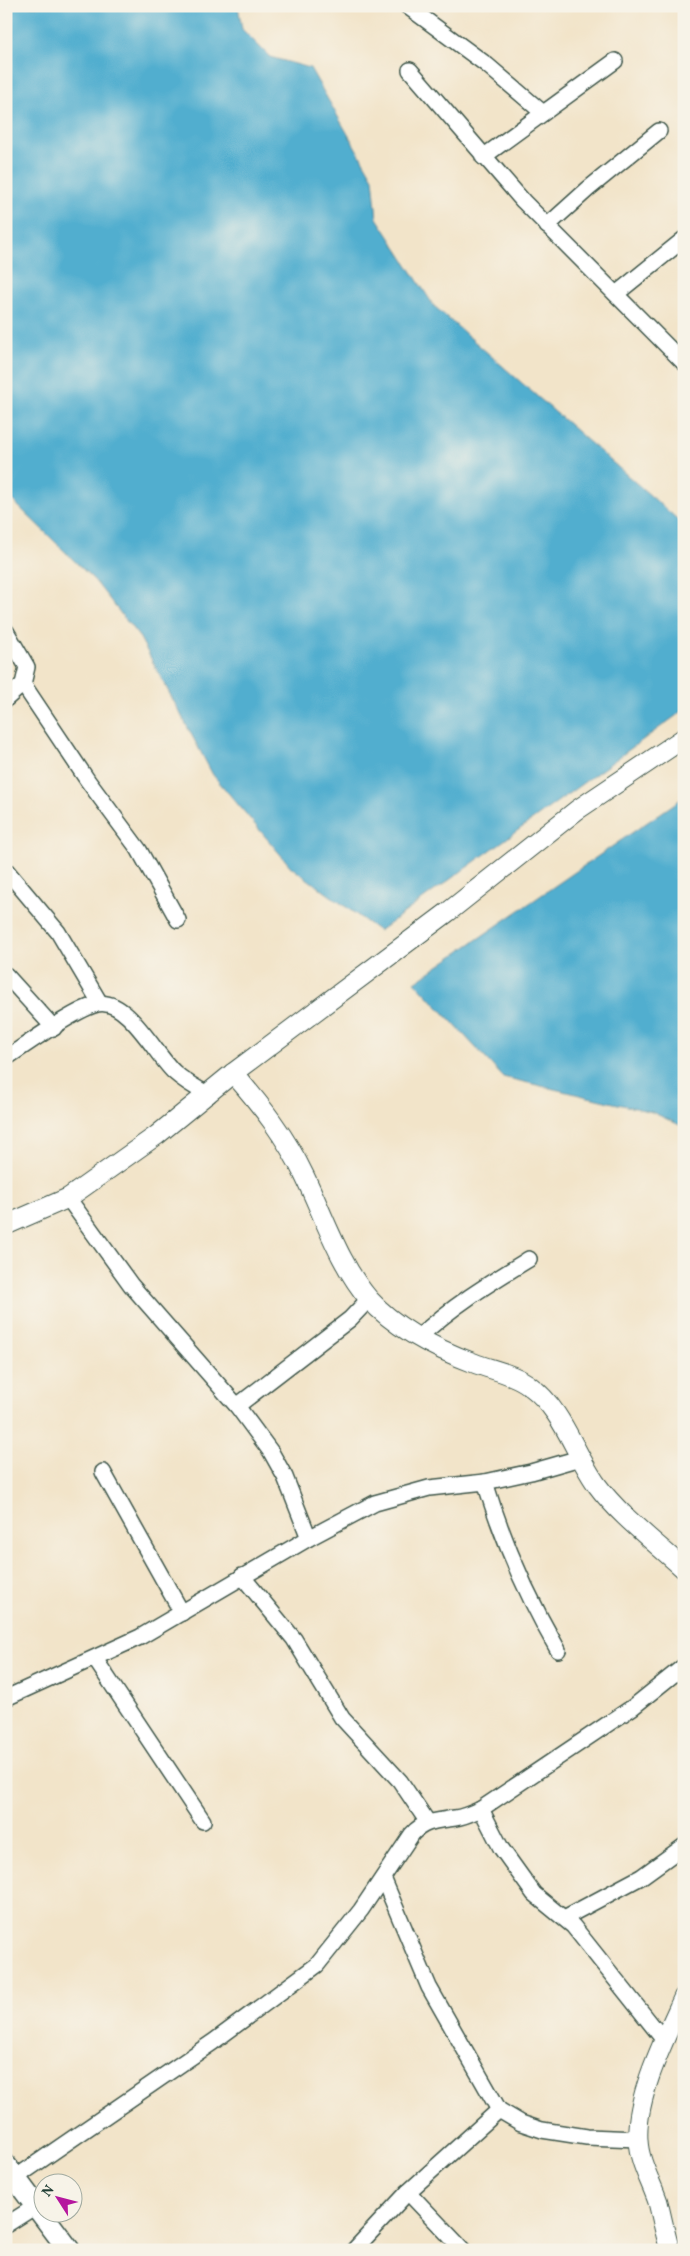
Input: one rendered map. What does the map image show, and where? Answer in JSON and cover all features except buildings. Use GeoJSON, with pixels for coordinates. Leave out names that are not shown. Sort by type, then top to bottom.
{"type":"FeatureCollection","features":[{"type":"Feature","properties":{"kind":"main road"},"geometry":{"type":"LineString","coordinates":[[11,2172],[32,2201]]}},
{"type":"Feature","properties":{"kind":"main road"},"geometry":{"type":"LineString","coordinates":[[50,2224],[69,2250]]}},
{"type":"Feature","properties":{"kind":"street"},"geometry":{"type":"LineString","coordinates":[[407,6],[487,66],[543,113]]}},
{"type":"Feature","properties":{"kind":"street"},"geometry":{"type":"LineString","coordinates":[[483,157],[615,61]]}},
{"type":"Feature","properties":{"kind":"street"},"geometry":{"type":"LineString","coordinates":[[410,70],[483,157],[547,226],[684,363]]}},
{"type":"Feature","properties":{"kind":"street"},"geometry":{"type":"LineString","coordinates":[[547,226],[658,131]]}},
{"type":"Feature","properties":{"kind":"street"},"geometry":{"type":"LineString","coordinates":[[616,294],[684,239]]}},
{"type":"Feature","properties":{"kind":"street"},"geometry":{"type":"LineString","coordinates":[[6,631],[26,667],[23,684],[6,699]]}},
{"type":"Feature","properties":{"kind":"street"},"geometry":{"type":"LineString","coordinates":[[23,684],[92,787],[138,850],[178,920]]}},
{"type":"Feature","properties":{"kind":"street"},"geometry":{"type":"LineString","coordinates":[[6,1225],[68,1198],[157,1135],[233,1074],[448,912],[577,810],[684,738]]}},
{"type":"Feature","properties":{"kind":"street"},"geometry":{"type":"LineString","coordinates":[[6,870],[58,932],[100,1003]]}},
{"type":"Feature","properties":{"kind":"street"},"geometry":{"type":"LineString","coordinates":[[6,975],[54,1028]]}},
{"type":"Feature","properties":{"kind":"street"},"geometry":{"type":"LineString","coordinates":[[6,1058],[89,1006],[100,1003],[110,1004],[124,1011],[175,1073],[192,1086],[209,1095]]}},
{"type":"Feature","properties":{"kind":"street"},"geometry":{"type":"LineString","coordinates":[[233,1074],[280,1130],[304,1174],[349,1270],[369,1298],[418,1338],[439,1349],[529,1385],[548,1401],[564,1424],[580,1458],[598,1486],[617,1507],[684,1569]]}},
{"type":"Feature","properties":{"kind":"street"},"geometry":{"type":"LineString","coordinates":[[68,1198],[131,1285],[237,1406],[271,1452],[285,1476],[309,1538]]}},
{"type":"Feature","properties":{"kind":"street"},"geometry":{"type":"LineString","coordinates":[[418,1338],[440,1317],[471,1295],[529,1259]]}},
{"type":"Feature","properties":{"kind":"street"},"geometry":{"type":"LineString","coordinates":[[237,1406],[350,1319],[369,1298]]}},
{"type":"Feature","properties":{"kind":"street"},"geometry":{"type":"LineString","coordinates":[[6,1698],[95,1659],[182,1613],[242,1576],[375,1503],[398,1495],[429,1488],[485,1482],[531,1472],[580,1458]]}},
{"type":"Feature","properties":{"kind":"street"},"geometry":{"type":"LineString","coordinates":[[103,1472],[182,1613]]}},
{"type":"Feature","properties":{"kind":"street"},"geometry":{"type":"LineString","coordinates":[[485,1482],[509,1554],[537,1613],[558,1650]]}},
{"type":"Feature","properties":{"kind":"street"},"geometry":{"type":"LineString","coordinates":[[242,1576],[294,1639],[342,1718],[400,1781],[427,1821]]}},
{"type":"Feature","properties":{"kind":"street"},"geometry":{"type":"LineString","coordinates":[[95,1659],[203,1821]]}},
{"type":"Feature","properties":{"kind":"street"},"geometry":{"type":"LineString","coordinates":[[11,2172],[213,2042],[317,1965],[334,1946],[412,1834],[427,1821],[455,1818],[481,1809],[633,1707],[684,1666]]}},
{"type":"Feature","properties":{"kind":"street"},"geometry":{"type":"LineString","coordinates":[[481,1809],[501,1848],[522,1879],[534,1894],[564,1918],[582,1937],[663,2039]]}},
{"type":"Feature","properties":{"kind":"street"},"geometry":{"type":"LineString","coordinates":[[564,1918],[641,1877],[684,1846]]}},
{"type":"Feature","properties":{"kind":"street"},"geometry":{"type":"LineString","coordinates":[[383,1878],[429,1987],[499,2110],[521,2123],[542,2130],[586,2137],[638,2139]]}},
{"type":"Feature","properties":{"kind":"street"},"geometry":{"type":"LineString","coordinates":[[670,2250],[658,2202],[639,2153],[638,2139],[645,2097],[663,2039],[684,1996]]}},
{"type":"Feature","properties":{"kind":"street"},"geometry":{"type":"LineString","coordinates":[[354,2250],[408,2192],[499,2110]]}},
{"type":"Feature","properties":{"kind":"street"},"geometry":{"type":"LineString","coordinates":[[408,2192],[463,2250]]}},
{"type":"Feature","properties":{"kind":"street"},"geometry":{"type":"LineString","coordinates":[[6,2225],[32,2209]]}},
{"type":"Feature","properties":{"kind":"water"},"geometry":{"type":"Polygon","coordinates":[[[6,6],[238,6],[242,29],[270,57],[310,68],[373,178],[377,218],[434,306],[684,525],[684,710],[379,931],[291,867],[213,775],[140,638],[95,581],[6,494],[6,6]]]}},
{"type":"Feature","properties":{"kind":"water"},"geometry":{"type":"Polygon","coordinates":[[[684,797],[684,1127],[652,1112],[503,1077],[415,982],[684,797]]]}}]}
